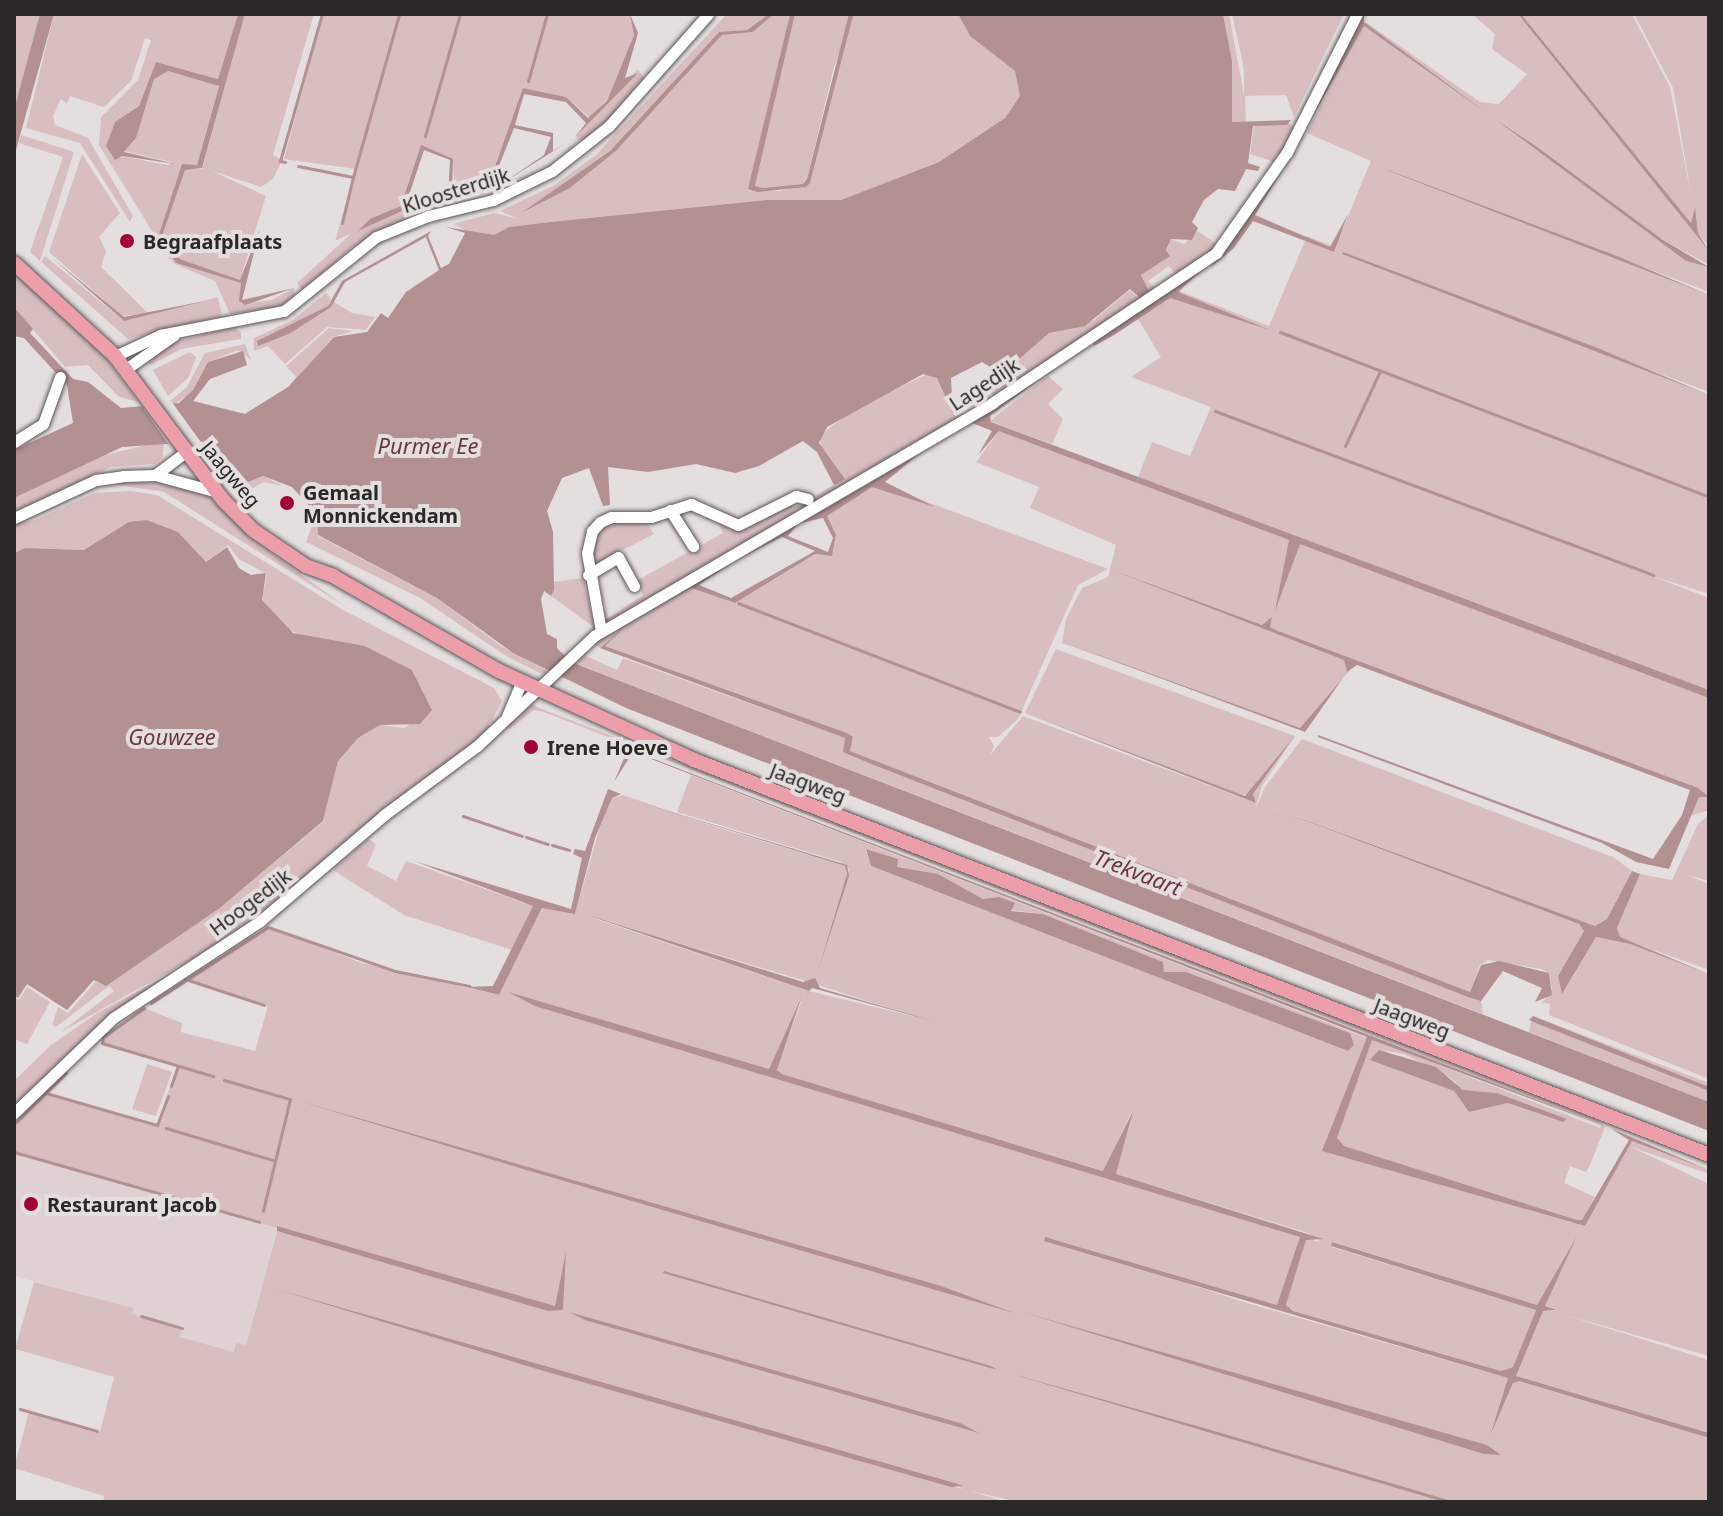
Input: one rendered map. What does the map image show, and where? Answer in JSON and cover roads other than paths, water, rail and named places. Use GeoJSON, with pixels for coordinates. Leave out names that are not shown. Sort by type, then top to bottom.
{"type":"FeatureCollection","features":[{"type":"Feature","properties":{"kind":"main road","name":"Jaagweg"},"geometry":{"type":"LineString","coordinates":[[14,263],[115,356],[217,493],[253,530],[306,566],[333,576],[528,686],[694,760],[1709,1155]]}},
{"type":"Feature","properties":{"kind":"street","name":"Kloosterdijk"},"geometry":{"type":"LineString","coordinates":[[115,356],[137,341],[284,311],[376,237],[428,216],[493,200],[552,171],[609,126],[708,14]]}},
{"type":"Feature","properties":{"kind":"street","name":"Lagedijk"},"geometry":{"type":"LineString","coordinates":[[528,686],[548,676],[601,631],[992,403],[1216,253],[1287,152],[1357,14]]}},
{"type":"Feature","properties":{"kind":"street","name":"Kloosterdijk"},"geometry":{"type":"LineString","coordinates":[[126,369],[175,334]]}},
{"type":"Feature","properties":{"kind":"street"},"geometry":{"type":"LineString","coordinates":[[14,442],[43,424],[60,377]]}},
{"type":"Feature","properties":{"kind":"street"},"geometry":{"type":"LineString","coordinates":[[155,475],[184,449]]}},
{"type":"Feature","properties":{"kind":"street"},"geometry":{"type":"LineString","coordinates":[[168,477],[196,464]]}},
{"type":"Feature","properties":{"kind":"street"},"geometry":{"type":"LineString","coordinates":[[14,518],[96,480],[155,475],[217,493]]}},
{"type":"Feature","properties":{"kind":"street"},"geometry":{"type":"LineString","coordinates":[[601,631],[588,575],[588,541],[600,522],[697,505],[738,525],[796,496],[808,499]]}},
{"type":"Feature","properties":{"kind":"street"},"geometry":{"type":"LineString","coordinates":[[670,510],[693,546]]}},
{"type":"Feature","properties":{"kind":"street"},"geometry":{"type":"LineString","coordinates":[[588,575],[618,557],[634,586]]}},
{"type":"Feature","properties":{"kind":"street","name":"Hoogedijk"},"geometry":{"type":"LineString","coordinates":[[14,1113],[113,1018],[260,921],[384,815],[477,746],[507,717],[528,686]]}},
{"type":"Feature","properties":{"kind":"water"},"geometry":{"type":"Polygon","coordinates":[[[40,14],[54,14],[14,157],[14,110],[40,14]]]}},
{"type":"Feature","properties":{"kind":"water"},"geometry":{"type":"Polygon","coordinates":[[[238,14],[245,14],[202,168],[185,170],[162,236],[180,259],[240,280],[260,229],[242,300],[294,288],[245,305],[239,301],[241,283],[176,263],[158,237],[182,164],[197,165],[219,86],[168,71],[154,79],[136,138],[124,152],[176,164],[122,156],[115,160],[106,146],[115,122],[139,106],[156,62],[218,79],[238,14]]]}},
{"type":"Feature","properties":{"kind":"water"},"geometry":{"type":"Polygon","coordinates":[[[630,14],[638,33],[625,78],[638,73],[576,136],[586,123],[566,102],[524,94],[515,125],[553,133],[553,151],[571,140],[503,183],[544,155],[551,137],[514,128],[493,181],[497,184],[479,190],[490,180],[523,88],[566,97],[588,118],[607,101],[634,35],[630,14]]]}},
{"type":"Feature","properties":{"kind":"water"},"geometry":{"type":"Polygon","coordinates":[[[769,14],[774,14],[753,32],[722,35],[617,150],[570,188],[521,213],[610,151],[719,32],[747,30],[769,14]]]}},
{"type":"Feature","properties":{"kind":"water"},"geometry":{"type":"Polygon","coordinates":[[[790,14],[795,14],[755,186],[762,188],[803,184],[807,179],[849,14],[853,16],[810,183],[806,187],[758,192],[748,189],[790,14]]]}},
{"type":"Feature","properties":{"kind":"water","name":"Purmer Ee"},"geometry":{"type":"Polygon","coordinates":[[[958,14],[1223,14],[1232,61],[1232,122],[1291,120],[1287,125],[1253,126],[1248,163],[1260,167],[1258,171],[1246,169],[1235,191],[1218,189],[1204,200],[1192,222],[1198,228],[1192,240],[1171,239],[1166,250],[1170,256],[1141,275],[1149,291],[1139,297],[1130,289],[1085,326],[1049,333],[1002,374],[982,362],[951,378],[953,414],[937,378],[923,374],[827,427],[819,443],[845,479],[834,485],[817,452],[803,441],[759,466],[735,473],[696,464],[648,472],[608,467],[610,505],[603,506],[589,468],[562,478],[547,511],[553,532],[554,590],[551,596],[544,591],[541,599],[547,634],[557,639],[557,648],[571,662],[1709,1102],[1709,1131],[626,708],[513,653],[437,598],[318,535],[317,514],[292,487],[263,476],[248,482],[211,441],[122,447],[14,498],[14,450],[73,423],[67,385],[24,338],[14,336],[14,307],[33,329],[30,333],[73,379],[88,382],[121,408],[179,403],[193,390],[208,362],[243,351],[247,365],[210,379],[193,401],[245,414],[288,387],[334,337],[367,332],[381,313],[388,318],[406,292],[439,270],[426,237],[345,282],[331,307],[289,334],[258,346],[257,341],[328,306],[342,281],[431,231],[428,236],[441,268],[449,264],[465,233],[446,227],[494,235],[509,227],[766,200],[841,200],[939,162],[1005,118],[1020,96],[1015,71],[970,36],[958,14]]]}},
{"type":"Feature","properties":{"kind":"water"},"geometry":{"type":"Polygon","coordinates":[[[1364,14],[1364,22],[1488,114],[1364,26],[1312,118],[1364,14]]]}},
{"type":"Feature","properties":{"kind":"water"},"geometry":{"type":"Polygon","coordinates":[[[1518,14],[1691,223],[1695,207],[1698,233],[1709,251],[1518,14]]]}},
{"type":"Feature","properties":{"kind":"water"},"geometry":{"type":"Polygon","coordinates":[[[1495,119],[1663,240],[1709,267],[1686,261],[1495,119]]]}},
{"type":"Feature","properties":{"kind":"water"},"geometry":{"type":"Polygon","coordinates":[[[421,145],[453,159],[452,192],[474,191],[448,197],[450,160],[424,150],[404,210],[358,231],[370,219],[401,206],[421,145]]]}},
{"type":"Feature","properties":{"kind":"water"},"geometry":{"type":"Polygon","coordinates":[[[1380,167],[1617,256],[1709,295],[1397,174],[1380,167]]]}},
{"type":"Feature","properties":{"kind":"water"},"geometry":{"type":"Polygon","coordinates":[[[1282,171],[1255,215],[1330,247],[1348,214],[1334,252],[1253,221],[1234,248],[1210,268],[1282,171]]]}},
{"type":"Feature","properties":{"kind":"water"},"geometry":{"type":"Polygon","coordinates":[[[1342,254],[1595,347],[1709,395],[1342,254]]]}},
{"type":"Feature","properties":{"kind":"water"},"geometry":{"type":"Polygon","coordinates":[[[51,257],[124,317],[205,301],[124,321],[51,257]]]}},
{"type":"Feature","properties":{"kind":"water"},"geometry":{"type":"Polygon","coordinates":[[[1201,271],[1178,292],[1270,330],[1170,298],[1094,346],[1092,342],[1201,271]]]}},
{"type":"Feature","properties":{"kind":"water"},"geometry":{"type":"Polygon","coordinates":[[[1064,361],[990,416],[991,422],[1709,690],[1709,698],[1300,544],[1275,611],[1289,540],[999,431],[978,455],[992,431],[970,422],[1064,361]]]}},
{"type":"Feature","properties":{"kind":"water"},"geometry":{"type":"Polygon","coordinates":[[[918,455],[885,482],[935,507],[872,487],[827,516],[836,535],[832,556],[815,554],[735,603],[691,588],[637,618],[743,555],[699,585],[731,598],[815,551],[782,537],[748,554],[797,525],[788,536],[828,552],[833,538],[823,518],[801,523],[918,455]]]}},
{"type":"Feature","properties":{"kind":"water","name":"Gouwzee"},"geometry":{"type":"Polygon","coordinates":[[[147,520],[178,532],[206,562],[227,547],[239,568],[251,575],[266,573],[262,600],[293,633],[365,646],[412,670],[432,710],[420,724],[380,725],[358,738],[338,761],[323,821],[220,908],[106,986],[94,980],[67,1010],[27,984],[18,998],[14,995],[14,553],[25,548],[84,550],[129,522],[147,520]]]}},
{"type":"Feature","properties":{"kind":"water"},"geometry":{"type":"Polygon","coordinates":[[[1112,570],[1262,625],[1272,617],[1270,627],[1278,631],[1698,788],[1709,797],[1699,797],[1669,869],[1636,862],[1602,843],[1318,735],[1653,859],[1682,815],[1690,790],[1357,665],[1347,672],[1344,660],[1112,570]]]}},
{"type":"Feature","properties":{"kind":"water"},"geometry":{"type":"Polygon","coordinates":[[[629,623],[605,646],[847,733],[853,737],[850,751],[1470,992],[1481,965],[1499,961],[1549,973],[1552,995],[1535,1002],[1542,988],[1503,971],[1481,1001],[1468,997],[874,765],[843,752],[845,738],[600,648],[629,623]]]}},
{"type":"Feature","properties":{"kind":"water"},"geometry":{"type":"Polygon","coordinates":[[[1063,642],[1300,728],[1343,678],[1305,732],[1063,642]]]}},
{"type":"Feature","properties":{"kind":"water"},"geometry":{"type":"Polygon","coordinates":[[[1025,713],[1245,796],[1294,737],[1253,794],[1256,803],[1025,713]]]}},
{"type":"Feature","properties":{"kind":"water"},"geometry":{"type":"Polygon","coordinates":[[[628,749],[1602,1125],[1372,1040],[1337,1138],[1344,1146],[1577,1220],[1582,1220],[1629,1140],[1612,1129],[1709,1170],[1632,1141],[1585,1226],[1322,1151],[1367,1037],[633,752],[614,782],[628,749]]]}},
{"type":"Feature","properties":{"kind":"water"},"geometry":{"type":"Polygon","coordinates":[[[608,789],[621,794],[612,798],[595,838],[575,914],[542,908],[499,995],[467,987],[493,986],[533,906],[414,861],[571,909],[582,858],[573,854],[575,849],[585,851],[608,789]]]}},
{"type":"Feature","properties":{"kind":"water"},"geometry":{"type":"Polygon","coordinates":[[[632,800],[847,865],[849,876],[818,971],[847,874],[845,866],[632,800]]]}},
{"type":"Feature","properties":{"kind":"water"},"geometry":{"type":"Polygon","coordinates":[[[1262,804],[1595,926],[1607,919],[1632,871],[1640,874],[1617,928],[1620,937],[1709,974],[1630,944],[1596,937],[1562,994],[1558,976],[1584,931],[1579,924],[1262,804]]]}},
{"type":"Feature","properties":{"kind":"water"},"geometry":{"type":"Polygon","coordinates":[[[866,849],[898,859],[897,867],[938,874],[983,899],[999,897],[1015,903],[1011,911],[1043,914],[1163,962],[1164,972],[1186,972],[1350,1033],[1354,1045],[1348,1051],[871,866],[866,849]]]}},
{"type":"Feature","properties":{"kind":"water"},"geometry":{"type":"Polygon","coordinates":[[[587,915],[803,982],[815,978],[820,988],[936,1022],[812,988],[809,991],[587,915]]]}},
{"type":"Feature","properties":{"kind":"water"},"geometry":{"type":"Polygon","coordinates":[[[508,992],[769,1069],[802,996],[777,1070],[782,1074],[1103,1171],[1133,1111],[1116,1174],[1323,1239],[1306,1240],[1286,1305],[1293,1311],[1501,1371],[1513,1367],[1536,1310],[1331,1246],[1332,1242],[1537,1305],[1577,1236],[1545,1306],[1556,1310],[1543,1311],[1516,1376],[1709,1433],[1709,1438],[1519,1381],[1513,1383],[1490,1436],[1508,1378],[1044,1241],[1045,1237],[1277,1305],[1300,1237],[535,1006],[508,992]]]}},
{"type":"Feature","properties":{"kind":"water"},"geometry":{"type":"Polygon","coordinates":[[[1533,1016],[1709,1087],[1709,1091],[1529,1020],[1533,1016]]]}},
{"type":"Feature","properties":{"kind":"water"},"geometry":{"type":"Polygon","coordinates":[[[1379,1050],[1436,1067],[1463,1090],[1497,1093],[1567,1119],[1563,1122],[1508,1103],[1469,1112],[1454,1091],[1370,1060],[1379,1050]]]}},
{"type":"Feature","properties":{"kind":"water"},"geometry":{"type":"Polygon","coordinates":[[[299,1101],[941,1286],[1014,1313],[513,1166],[299,1101]]]}},
{"type":"Feature","properties":{"kind":"water"},"geometry":{"type":"Polygon","coordinates":[[[277,1226],[555,1306],[566,1252],[563,1310],[548,1311],[277,1231],[277,1226]]]}},
{"type":"Feature","properties":{"kind":"water"},"geometry":{"type":"Polygon","coordinates":[[[663,1273],[991,1366],[997,1370],[663,1273]]]}},
{"type":"Feature","properties":{"kind":"water"},"geometry":{"type":"Polygon","coordinates":[[[269,1287],[963,1486],[951,1487],[540,1370],[269,1287]]]}},
{"type":"Feature","properties":{"kind":"water"},"geometry":{"type":"Polygon","coordinates":[[[569,1312],[960,1423],[979,1433],[585,1320],[569,1312]]]}},
{"type":"Feature","properties":{"kind":"water"},"geometry":{"type":"Polygon","coordinates":[[[1022,1312],[1487,1445],[1501,1455],[1484,1454],[1022,1312]]]}},
{"type":"Feature","properties":{"kind":"water"},"geometry":{"type":"Polygon","coordinates":[[[1005,1372],[1204,1428],[1455,1502],[1444,1502],[1005,1372]]]}},
{"type":"Feature","properties":{"kind":"waterway"},"geometry":{"type":"LineString","coordinates":[[285,162],[280,161],[322,14]]}},
{"type":"Feature","properties":{"kind":"waterway"},"geometry":{"type":"LineString","coordinates":[[298,166],[353,177],[399,14]]}},
{"type":"Feature","properties":{"kind":"waterway"},"geometry":{"type":"LineString","coordinates":[[425,136],[460,14]]}},
{"type":"Feature","properties":{"kind":"waterway"},"geometry":{"type":"LineString","coordinates":[[528,81],[547,14]]}},
{"type":"Feature","properties":{"kind":"waterway"},"geometry":{"type":"LineString","coordinates":[[342,223],[353,177]]}},
{"type":"Feature","properties":{"kind":"waterway"},"geometry":{"type":"LineString","coordinates":[[1280,332],[1709,497]]}},
{"type":"Feature","properties":{"kind":"waterway"},"geometry":{"type":"LineString","coordinates":[[1345,446],[1380,371]]}},
{"type":"Feature","properties":{"kind":"waterway"},"geometry":{"type":"LineString","coordinates":[[1215,411],[1653,575]]}},
{"type":"Feature","properties":{"kind":"waterway"},"geometry":{"type":"LineString","coordinates":[[738,603],[1020,712]]}},
{"type":"Feature","properties":{"kind":"waterway"},"geometry":{"type":"LineString","coordinates":[[463,816],[522,836]]}},
{"type":"Feature","properties":{"kind":"waterway"},"geometry":{"type":"LineString","coordinates":[[526,837],[548,844]]}},
{"type":"Feature","properties":{"kind":"waterway"},"geometry":{"type":"LineString","coordinates":[[552,845],[569,850]]}},
{"type":"Feature","properties":{"kind":"waterway"},"geometry":{"type":"LineString","coordinates":[[151,1003],[268,927],[395,971],[470,986]]}},
{"type":"Feature","properties":{"kind":"waterway"},"geometry":{"type":"LineString","coordinates":[[185,979],[264,1005]]}},
{"type":"Feature","properties":{"kind":"waterway"},"geometry":{"type":"LineString","coordinates":[[144,1008],[103,1037],[102,1043],[213,1076]]}},
{"type":"Feature","properties":{"kind":"waterway"},"geometry":{"type":"LineString","coordinates":[[171,1086],[178,1066]]}},
{"type":"Feature","properties":{"kind":"waterway"},"geometry":{"type":"LineString","coordinates":[[14,1124],[66,1073]]}},
{"type":"Feature","properties":{"kind":"waterway"},"geometry":{"type":"LineString","coordinates":[[224,1080],[290,1099],[263,1211]]}},
{"type":"Feature","properties":{"kind":"waterway"},"geometry":{"type":"LineString","coordinates":[[46,1093],[157,1125],[168,1096]]}},
{"type":"Feature","properties":{"kind":"waterway"},"geometry":{"type":"LineString","coordinates":[[166,1128],[273,1160]]}},
{"type":"Feature","properties":{"kind":"waterway"},"geometry":{"type":"LineString","coordinates":[[14,1152],[259,1222]]}},
{"type":"Feature","properties":{"kind":"waterway"},"geometry":{"type":"LineString","coordinates":[[141,1316],[182,1328]]}},
{"type":"Feature","properties":{"kind":"waterway"},"geometry":{"type":"LineString","coordinates":[[20,1409],[97,1431]]}},
{"type":"Feature","properties":{"kind":"place","name":"Begraafplaats"},"geometry":{"type":"Point","coordinates":[127,241]}},
{"type":"Feature","properties":{"kind":"place","name":"Gemaal Monnickendam"},"geometry":{"type":"Point","coordinates":[287,503]}},
{"type":"Feature","properties":{"kind":"place","name":"Irene Hoeve"},"geometry":{"type":"Point","coordinates":[531,747]}},
{"type":"Feature","properties":{"kind":"place","name":"Restaurant Jacob"},"geometry":{"type":"Point","coordinates":[31,1204]}},
{"type":"Feature","properties":{"kind":"water label","name":"Trekvaart"},"geometry":{"type":"Point","coordinates":[1138,872]}}]}
